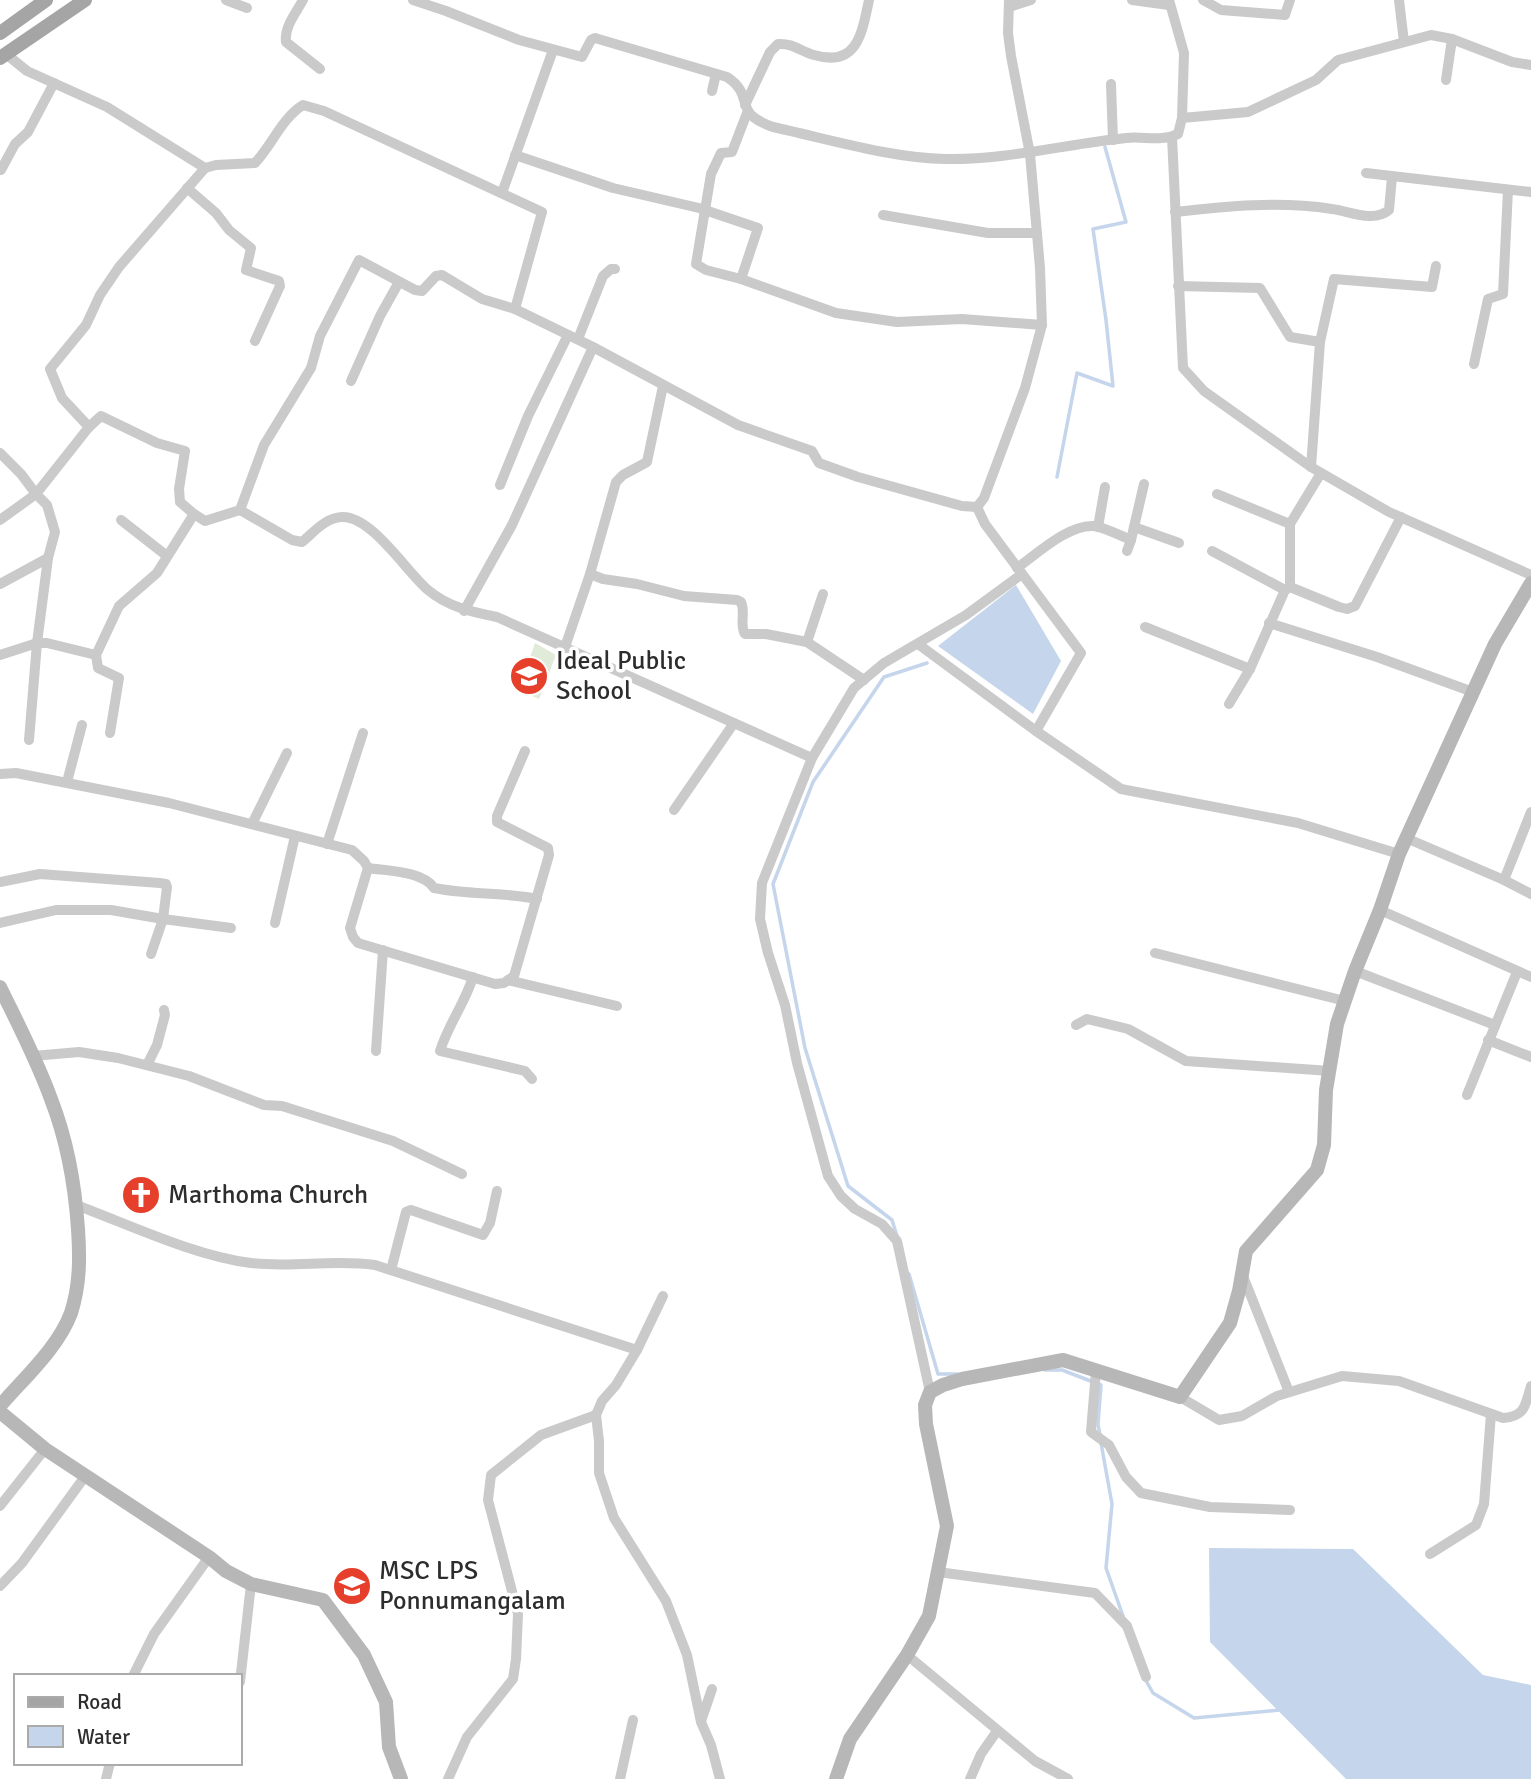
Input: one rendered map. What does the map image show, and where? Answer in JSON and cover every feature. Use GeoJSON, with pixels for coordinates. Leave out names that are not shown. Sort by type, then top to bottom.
{"type":"FeatureCollection","features":[{"type":"Feature","properties":{"kind":"main road"},"geometry":{"type":"LineString","coordinates":[[0,33],[46,0]]}},
{"type":"Feature","properties":{"kind":"main road"},"geometry":{"type":"LineString","coordinates":[[3,56],[85,0]]}},
{"type":"Feature","properties":{"kind":"street"},"geometry":{"type":"LineString","coordinates":[[226,0],[247,8]]}},
{"type":"Feature","properties":{"kind":"street"},"geometry":{"type":"LineString","coordinates":[[303,0],[287,29],[286,42],[320,69]]}},
{"type":"Feature","properties":{"kind":"street"},"geometry":{"type":"LineString","coordinates":[[413,0],[553,50],[582,57],[591,40],[595,38],[727,77],[742,91],[746,109],[756,121],[773,127],[889,152],[945,159],[1030,153],[1127,138],[1158,139],[1178,134],[1182,118],[1184,53],[1169,3],[1132,0]]}},
{"type":"Feature","properties":{"kind":"street"},"geometry":{"type":"LineString","coordinates":[[869,0],[859,43],[845,55],[814,55],[789,43],[778,44],[771,52],[746,109],[732,152],[721,153],[711,174],[696,264],[706,270],[741,279],[836,313],[897,322],[962,319],[1042,326]]}},
{"type":"Feature","properties":{"kind":"street"},"geometry":{"type":"LineString","coordinates":[[977,508],[984,498],[1025,388],[1042,326],[1030,153],[1008,33],[1009,3],[1031,0]]}},
{"type":"Feature","properties":{"kind":"street"},"geometry":{"type":"LineString","coordinates":[[1203,0],[1221,10],[1285,15],[1290,0]]}},
{"type":"Feature","properties":{"kind":"street"},"geometry":{"type":"LineString","coordinates":[[1399,0],[1404,42]]}},
{"type":"Feature","properties":{"kind":"street"},"geometry":{"type":"LineString","coordinates":[[1182,118],[1248,112],[1316,80],[1338,61],[1431,35],[1452,39],[1512,62],[1531,65]]}},
{"type":"Feature","properties":{"kind":"street"},"geometry":{"type":"LineString","coordinates":[[1446,80],[1452,39]]}},
{"type":"Feature","properties":{"kind":"street"},"geometry":{"type":"LineString","coordinates":[[502,193],[553,50]]}},
{"type":"Feature","properties":{"kind":"street"},"geometry":{"type":"LineString","coordinates":[[3,56],[27,71],[107,107],[205,168]]}},
{"type":"Feature","properties":{"kind":"street"},"geometry":{"type":"LineString","coordinates":[[712,91],[716,74]]}},
{"type":"Feature","properties":{"kind":"street"},"geometry":{"type":"LineString","coordinates":[[1,170],[15,144],[28,132],[54,83]]}},
{"type":"Feature","properties":{"kind":"street"},"geometry":{"type":"LineString","coordinates":[[1111,84],[1113,140]]}},
{"type":"Feature","properties":{"kind":"street"},"geometry":{"type":"LineString","coordinates":[[89,427],[62,398],[50,369],[86,325],[100,295],[119,267],[205,168],[255,163],[296,110],[303,105],[324,111],[542,212],[515,309]]}},
{"type":"Feature","properties":{"kind":"street"},"geometry":{"type":"LineString","coordinates":[[1172,137],[1183,369],[1204,391],[1321,473],[1401,517],[1531,575]]}},
{"type":"Feature","properties":{"kind":"street"},"geometry":{"type":"LineString","coordinates":[[515,155],[613,188],[704,209],[758,228],[741,279]]}},
{"type":"Feature","properties":{"kind":"street"},"geometry":{"type":"LineString","coordinates":[[1366,173],[1531,192]]}},
{"type":"Feature","properties":{"kind":"street"},"geometry":{"type":"LineString","coordinates":[[1175,212],[1247,204],[1331,208],[1380,215],[1389,210],[1392,177]]}},
{"type":"Feature","properties":{"kind":"street"},"geometry":{"type":"LineString","coordinates":[[187,188],[251,248],[246,270],[279,281],[280,286],[255,341]]}},
{"type":"Feature","properties":{"kind":"street"},"geometry":{"type":"LineString","coordinates":[[1474,364],[1488,299],[1503,294],[1508,190]]}},
{"type":"Feature","properties":{"kind":"street"},"geometry":{"type":"LineString","coordinates":[[883,215],[988,233],[1037,233]]}},
{"type":"Feature","properties":{"kind":"street"},"geometry":{"type":"LineString","coordinates":[[240,510],[264,445],[312,368],[320,336],[359,260],[415,290],[422,291],[436,276],[443,275],[482,299],[515,309],[568,334],[738,425],[812,451],[819,463],[858,477],[977,508]]}},
{"type":"Feature","properties":{"kind":"street"},"geometry":{"type":"LineString","coordinates":[[1311,467],[1320,342],[1334,279],[1432,288],[1436,266]]}},
{"type":"Feature","properties":{"kind":"street"},"geometry":{"type":"LineString","coordinates":[[578,340],[603,276],[615,268]]}},
{"type":"Feature","properties":{"kind":"street"},"geometry":{"type":"LineString","coordinates":[[351,381],[380,316],[400,282]]}},
{"type":"Feature","properties":{"kind":"street"},"geometry":{"type":"LineString","coordinates":[[1178,286],[1260,288],[1290,337],[1320,342]]}},
{"type":"Feature","properties":{"kind":"street"},"geometry":{"type":"LineString","coordinates":[[500,485],[528,416],[568,334]]}},
{"type":"Feature","properties":{"kind":"street"},"geometry":{"type":"LineString","coordinates":[[464,611],[512,524],[593,347]]}},
{"type":"Feature","properties":{"kind":"street"},"geometry":{"type":"LineString","coordinates":[[565,647],[617,482],[647,462],[663,386]]}},
{"type":"Feature","properties":{"kind":"street"},"geometry":{"type":"LineString","coordinates":[[0,520],[36,494],[89,427],[101,416],[157,443],[185,451],[179,489],[180,502],[205,521],[240,510],[292,540],[302,542],[329,520],[344,517],[362,522],[429,591],[464,611],[497,617],[812,758]]}},
{"type":"Feature","properties":{"kind":"street"},"geometry":{"type":"LineString","coordinates":[[0,453],[47,505],[55,533],[48,558],[37,643],[29,740]]}},
{"type":"Feature","properties":{"kind":"street"},"geometry":{"type":"LineString","coordinates":[[1230,704],[1250,669],[1287,588],[1290,524],[1321,473]]}},
{"type":"Feature","properties":{"kind":"street"},"geometry":{"type":"LineString","coordinates":[[1127,551],[1144,484]]}},
{"type":"Feature","properties":{"kind":"street"},"geometry":{"type":"LineString","coordinates":[[1098,527],[1105,487]]}},
{"type":"Feature","properties":{"kind":"street"},"geometry":{"type":"LineString","coordinates":[[1217,494],[1290,524]]}},
{"type":"Feature","properties":{"kind":"street"},"geometry":{"type":"LineString","coordinates":[[977,508],[985,524],[1081,653],[1036,731]]}},
{"type":"Feature","properties":{"kind":"street"},"geometry":{"type":"LineString","coordinates":[[110,733],[119,678],[98,668],[96,655],[119,606],[157,573],[194,514]]}},
{"type":"Feature","properties":{"kind":"street"},"geometry":{"type":"LineString","coordinates":[[1212,551],[1287,588],[1347,609],[1355,606],[1401,517]]}},
{"type":"Feature","properties":{"kind":"street"},"geometry":{"type":"LineString","coordinates":[[121,520],[167,556]]}},
{"type":"Feature","properties":{"kind":"street"},"geometry":{"type":"LineString","coordinates":[[836,1779],[850,1739],[907,1655],[929,1616],[947,1526],[926,1424],[925,1405],[930,1392],[897,1241],[881,1224],[848,1203],[828,1176],[797,1063],[785,1005],[760,919],[762,883],[812,758],[854,688],[884,663],[966,615],[1071,530],[1083,526],[1098,527],[1131,540]]}},
{"type":"Feature","properties":{"kind":"street"},"geometry":{"type":"LineString","coordinates":[[1133,527],[1179,543]]}},
{"type":"Feature","properties":{"kind":"street"},"geometry":{"type":"LineString","coordinates":[[0,584],[48,558]]}},
{"type":"Feature","properties":{"kind":"street"},"geometry":{"type":"LineString","coordinates":[[590,574],[684,596],[737,600],[743,607],[742,629],[745,634],[766,634],[807,642],[864,680]]}},
{"type":"Feature","properties":{"kind":"street"},"geometry":{"type":"LineString","coordinates":[[1180,1397],[1230,1323],[1245,1251],[1318,1170],[1324,1145],[1326,1090],[1337,1024],[1355,971],[1406,838],[1495,644],[1526,604],[1531,583]]}},
{"type":"Feature","properties":{"kind":"street"},"geometry":{"type":"LineString","coordinates":[[807,642],[823,593]]}},
{"type":"Feature","properties":{"kind":"street"},"geometry":{"type":"LineString","coordinates":[[1269,623],[1377,657],[1473,692]]}},
{"type":"Feature","properties":{"kind":"street"},"geometry":{"type":"LineString","coordinates":[[1145,627],[1250,669]]}},
{"type":"Feature","properties":{"kind":"street"},"geometry":{"type":"LineString","coordinates":[[0,655],[37,643],[47,643],[96,655]]}},
{"type":"Feature","properties":{"kind":"street"},"geometry":{"type":"LineString","coordinates":[[918,644],[1036,731],[1121,789],[1298,823],[1399,854]]}},
{"type":"Feature","properties":{"kind":"street"},"geometry":{"type":"LineString","coordinates":[[674,810],[734,723]]}},
{"type":"Feature","properties":{"kind":"street"},"geometry":{"type":"LineString","coordinates":[[67,782],[82,725]]}},
{"type":"Feature","properties":{"kind":"street"},"geometry":{"type":"LineString","coordinates":[[327,844],[363,733]]}},
{"type":"Feature","properties":{"kind":"street"},"geometry":{"type":"LineString","coordinates":[[0,774],[16,773],[170,803],[352,850],[368,868],[350,928],[358,943],[495,984],[514,976],[549,855],[548,848],[498,822],[497,816],[525,751]]}},
{"type":"Feature","properties":{"kind":"street"},"geometry":{"type":"LineString","coordinates":[[251,824],[287,753]]}},
{"type":"Feature","properties":{"kind":"street"},"geometry":{"type":"LineString","coordinates":[[1504,880],[1531,813]]}},
{"type":"Feature","properties":{"kind":"street"},"geometry":{"type":"LineString","coordinates":[[275,923],[295,836]]}},
{"type":"Feature","properties":{"kind":"street"},"geometry":{"type":"LineString","coordinates":[[1406,838],[1531,894]]}},
{"type":"Feature","properties":{"kind":"street"},"geometry":{"type":"LineString","coordinates":[[368,868],[414,876],[434,888],[451,892],[512,894],[537,899]]}},
{"type":"Feature","properties":{"kind":"street"},"geometry":{"type":"LineString","coordinates":[[0,883],[40,874],[166,884],[163,919],[151,954]]}},
{"type":"Feature","properties":{"kind":"street"},"geometry":{"type":"LineString","coordinates":[[0,923],[56,910],[111,910],[231,928]]}},
{"type":"Feature","properties":{"kind":"street"},"geometry":{"type":"LineString","coordinates":[[1380,910],[1531,977]]}},
{"type":"Feature","properties":{"kind":"street"},"geometry":{"type":"LineString","coordinates":[[376,1051],[383,950]]}},
{"type":"Feature","properties":{"kind":"street"},"geometry":{"type":"LineString","coordinates":[[1155,953],[1345,1001]]}},
{"type":"Feature","properties":{"kind":"street"},"geometry":{"type":"LineString","coordinates":[[1355,971],[1494,1025]]}},
{"type":"Feature","properties":{"kind":"street"},"geometry":{"type":"LineString","coordinates":[[1468,1095],[1517,972]]}},
{"type":"Feature","properties":{"kind":"street"},"geometry":{"type":"LineString","coordinates":[[473,977],[458,1014],[444,1035],[440,1051],[525,1072],[532,1079]]}},
{"type":"Feature","properties":{"kind":"street"},"geometry":{"type":"LineString","coordinates":[[508,980],[617,1006]]}},
{"type":"Feature","properties":{"kind":"street"},"geometry":{"type":"LineString","coordinates":[[0,989],[52,1100],[64,1140],[76,1205],[80,1278],[70,1315],[55,1342],[0,1406]]}},
{"type":"Feature","properties":{"kind":"street"},"geometry":{"type":"LineString","coordinates":[[147,1065],[158,1045],[164,1010]]}},
{"type":"Feature","properties":{"kind":"street"},"geometry":{"type":"LineString","coordinates":[[1076,1025],[1087,1019],[1128,1029],[1186,1061],[1330,1071]]}},
{"type":"Feature","properties":{"kind":"street"},"geometry":{"type":"LineString","coordinates":[[1488,1040],[1531,1057]]}},
{"type":"Feature","properties":{"kind":"street"},"geometry":{"type":"LineString","coordinates":[[33,1056],[79,1052],[118,1058],[189,1076],[264,1105],[282,1106],[393,1141],[462,1174]]}},
{"type":"Feature","properties":{"kind":"street"},"geometry":{"type":"LineString","coordinates":[[391,1270],[406,1212],[411,1210],[483,1235],[490,1223],[497,1191]]}},
{"type":"Feature","properties":{"kind":"street"},"geometry":{"type":"LineString","coordinates":[[76,1205],[222,1258],[255,1263],[355,1262],[391,1270],[637,1350]]}},
{"type":"Feature","properties":{"kind":"street"},"geometry":{"type":"LineString","coordinates":[[1242,1272],[1289,1392]]}},
{"type":"Feature","properties":{"kind":"street"},"geometry":{"type":"LineString","coordinates":[[663,1296],[637,1350],[616,1385],[602,1401],[596,1415],[599,1473],[614,1518],[666,1601],[687,1655],[701,1722],[711,1745],[720,1779]]}},
{"type":"Feature","properties":{"kind":"street"},"geometry":{"type":"LineString","coordinates":[[930,1392],[962,1379],[1063,1360],[1180,1397],[1219,1420],[1242,1416],[1277,1396],[1342,1376],[1399,1381],[1503,1418],[1515,1417],[1523,1411],[1531,1386]]}},
{"type":"Feature","properties":{"kind":"street"},"geometry":{"type":"LineString","coordinates":[[1096,1371],[1091,1432],[1110,1444],[1126,1476],[1141,1493],[1210,1507],[1290,1510]]}},
{"type":"Feature","properties":{"kind":"street"},"geometry":{"type":"LineString","coordinates":[[0,1412],[46,1449],[226,1571],[251,1584],[323,1600],[364,1655],[386,1702],[390,1747],[401,1779]]}},
{"type":"Feature","properties":{"kind":"street"},"geometry":{"type":"LineString","coordinates":[[1430,1554],[1476,1525],[1484,1504],[1492,1414]]}},
{"type":"Feature","properties":{"kind":"street"},"geometry":{"type":"LineString","coordinates":[[448,1779],[467,1737],[513,1679],[516,1659],[518,1614],[488,1500],[491,1475],[541,1435],[596,1415]]}},
{"type":"Feature","properties":{"kind":"street"},"geometry":{"type":"LineString","coordinates":[[0,1506],[46,1449]]}},
{"type":"Feature","properties":{"kind":"street"},"geometry":{"type":"LineString","coordinates":[[0,1586],[22,1563],[86,1475]]}},
{"type":"Feature","properties":{"kind":"street"},"geometry":{"type":"LineString","coordinates":[[134,1674],[154,1634],[209,1557]]}},
{"type":"Feature","properties":{"kind":"street"},"geometry":{"type":"LineString","coordinates":[[938,1572],[1095,1593],[1127,1626],[1146,1677]]}},
{"type":"Feature","properties":{"kind":"street"},"geometry":{"type":"LineString","coordinates":[[241,1674],[251,1584]]}},
{"type":"Feature","properties":{"kind":"street"},"geometry":{"type":"LineString","coordinates":[[907,1655],[1035,1761],[1068,1779]]}},
{"type":"Feature","properties":{"kind":"street"},"geometry":{"type":"LineString","coordinates":[[701,1722],[712,1689]]}},
{"type":"Feature","properties":{"kind":"street"},"geometry":{"type":"LineString","coordinates":[[620,1779],[633,1720]]}},
{"type":"Feature","properties":{"kind":"street"},"geometry":{"type":"LineString","coordinates":[[970,1779],[981,1754],[997,1731]]}},
{"type":"Feature","properties":{"kind":"green space"},"geometry":{"type":"Polygon","coordinates":[[[535,643],[556,655],[539,699],[519,690],[535,643]]]}},
{"type":"Feature","properties":{"kind":"water"},"geometry":{"type":"Polygon","coordinates":[[[1016,585],[1061,661],[1033,714],[938,646],[1016,585]]]}},
{"type":"Feature","properties":{"kind":"water"},"geometry":{"type":"Polygon","coordinates":[[[1209,1548],[1353,1549],[1483,1675],[1531,1685],[1531,1779],[1346,1779],[1210,1642],[1209,1548]]]}},
{"type":"Feature","properties":{"kind":"waterway"},"geometry":{"type":"LineString","coordinates":[[1057,477],[1077,373],[1113,386],[1093,229],[1126,222],[1105,147]]}},
{"type":"Feature","properties":{"kind":"waterway"},"geometry":{"type":"LineString","coordinates":[[897,1236],[892,1220],[848,1186],[805,1048],[773,884],[813,782],[884,677],[927,663]]}},
{"type":"Feature","properties":{"kind":"waterway"},"geometry":{"type":"LineString","coordinates":[[909,1274],[938,1374],[957,1374]]}},
{"type":"Feature","properties":{"kind":"waterway"},"geometry":{"type":"LineString","coordinates":[[1045,1370],[1062,1370],[1101,1385],[1098,1424],[1100,1435]]}},
{"type":"Feature","properties":{"kind":"waterway"},"geometry":{"type":"LineString","coordinates":[[1101,1443],[1112,1504],[1106,1568],[1123,1616]]}},
{"type":"Feature","properties":{"kind":"waterway"},"geometry":{"type":"LineString","coordinates":[[1145,1679],[1153,1693],[1194,1718],[1280,1710]]}},
{"type":"Feature","properties":{"kind":"place","name":"Ideal Public School"},"geometry":{"type":"Point","coordinates":[529,676]}},
{"type":"Feature","properties":{"kind":"place","name":"Marthoma Church"},"geometry":{"type":"Point","coordinates":[141,1195]}},
{"type":"Feature","properties":{"kind":"place","name":"MSC LPS Ponnumangalam"},"geometry":{"type":"Point","coordinates":[352,1586]}}]}
